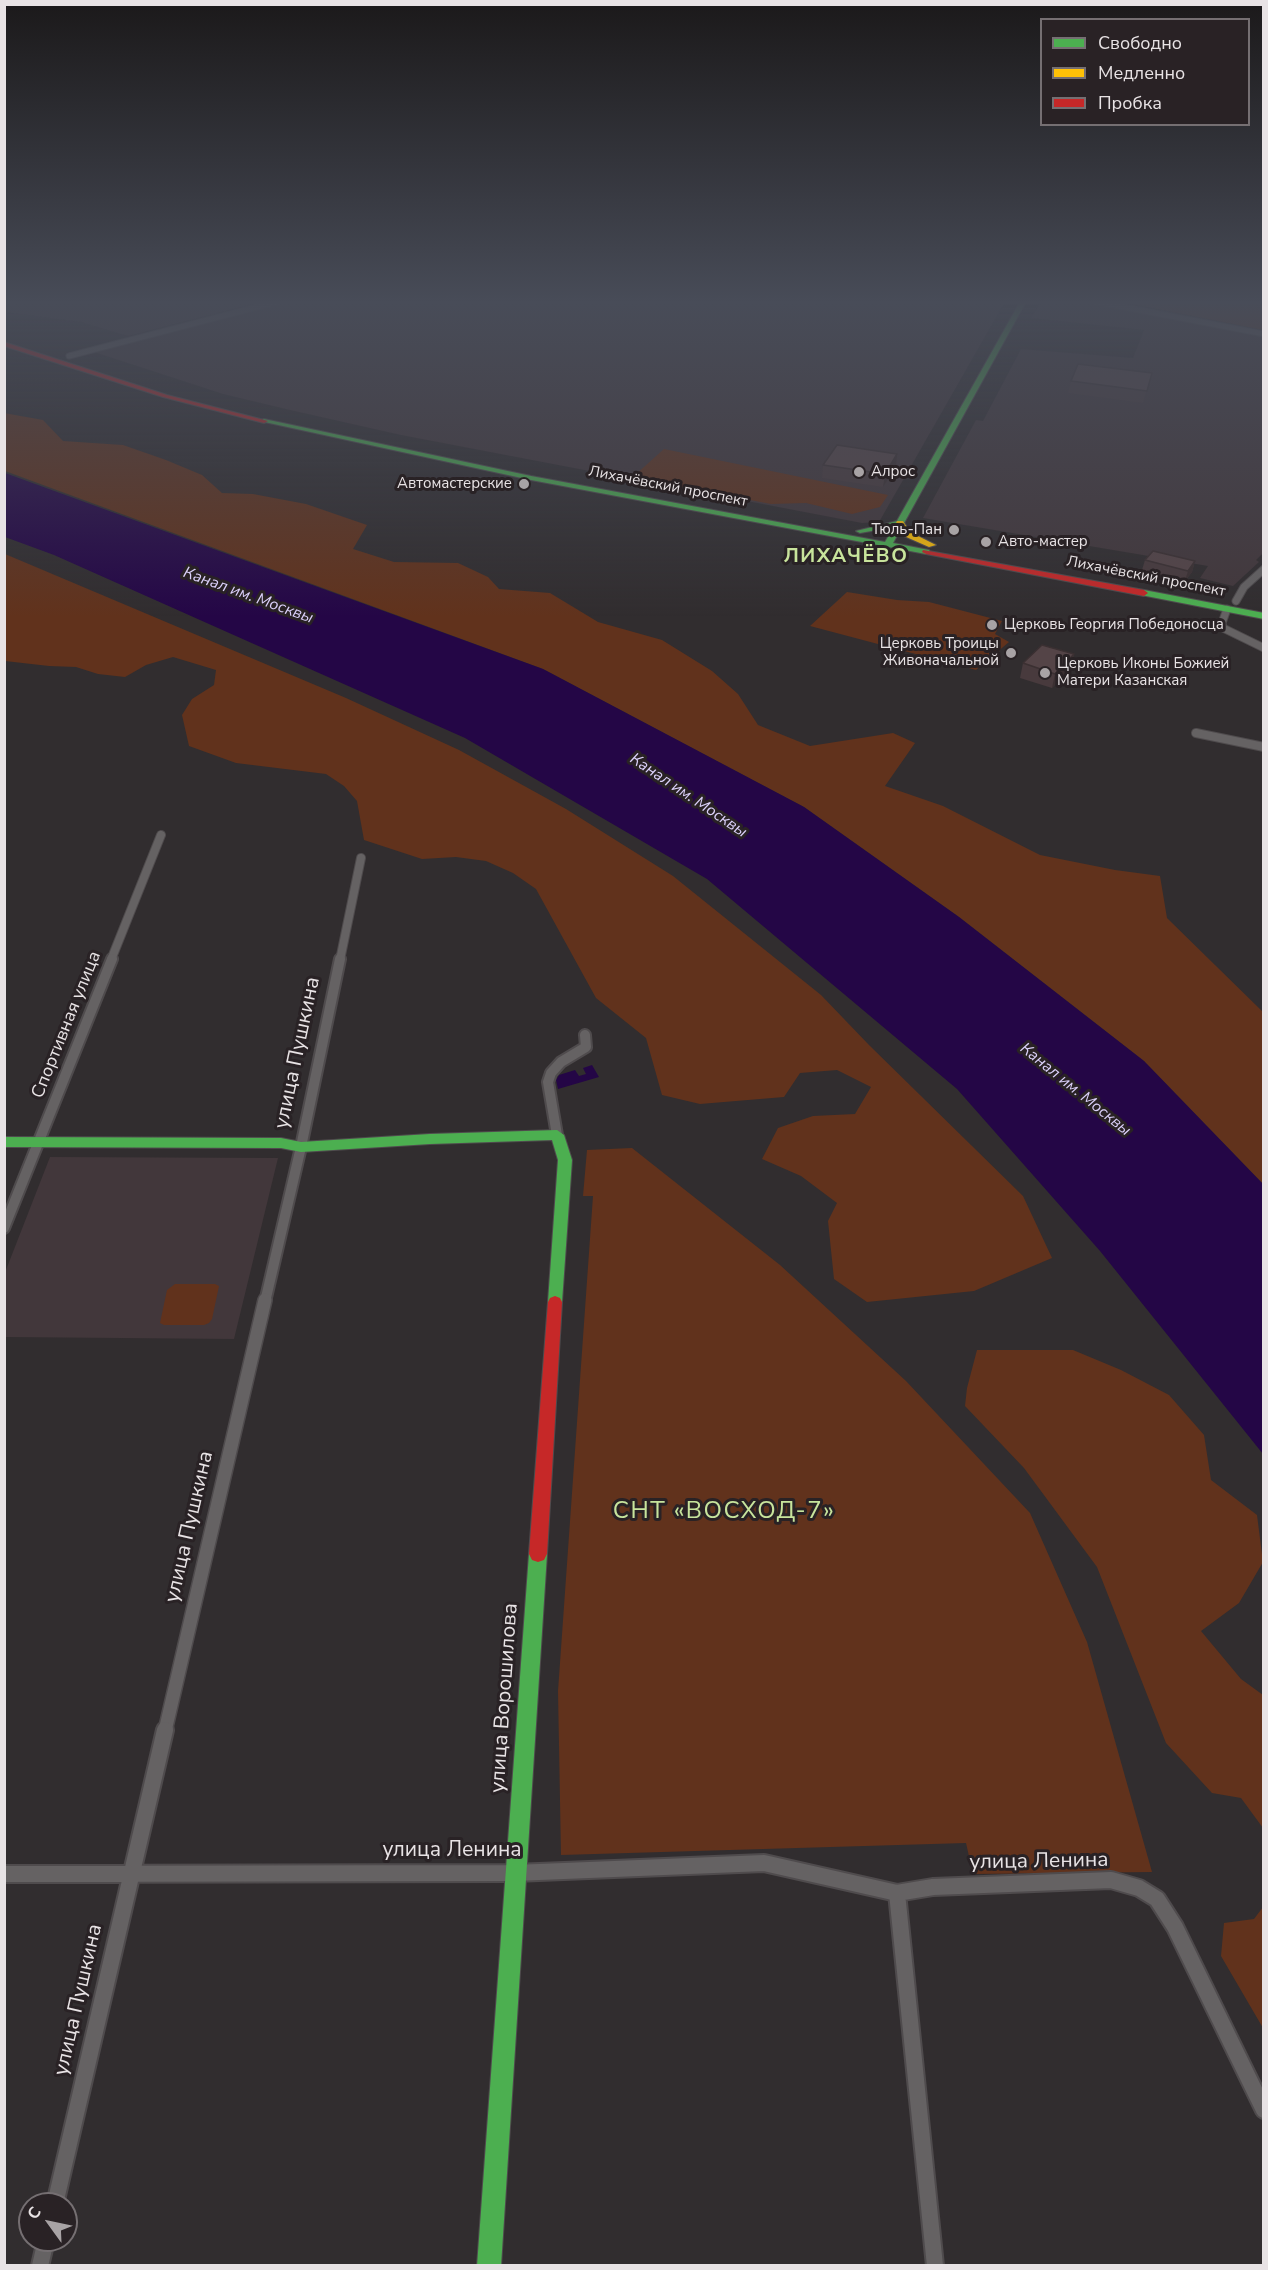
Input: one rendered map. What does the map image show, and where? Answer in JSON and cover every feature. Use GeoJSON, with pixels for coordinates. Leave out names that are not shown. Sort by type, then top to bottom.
{"type":"FeatureCollection","features":[{"type":"Feature","properties":{"kind":"main road","name":"Лихачёвский проспект"},"geometry":{"type":"LineString","coordinates":[[205,406],[297,429],[521,476],[1232,605],[1263,606]]}},
{"type":"Feature","properties":{"kind":"main road","name":"Лихачёвский проспект"},"geometry":{"type":"LineString","coordinates":[[240,406],[298,421],[498,463],[860,531],[889,541],[932,544],[1232,605],[1263,616]]}},
{"type":"Feature","properties":{"kind":"main road"},"geometry":{"type":"LineString","coordinates":[[889,541],[965,406]]}},
{"type":"Feature","properties":{"kind":"main road"},"geometry":{"type":"LineString","coordinates":[[860,531],[900,523]]}},
{"type":"Feature","properties":{"kind":"main road"},"geometry":{"type":"LineString","coordinates":[[900,523],[907,534],[932,544]]}},
{"type":"Feature","properties":{"kind":"main road"},"geometry":{"type":"LineString","coordinates":[[4,1142],[281,1143],[301,1147],[430,1139],[557,1136]]}},
{"type":"Feature","properties":{"kind":"main road","name":"улица Ворошилова"},"geometry":{"type":"LineString","coordinates":[[489,2265],[514,1874],[565,1160],[557,1136]]}},
{"type":"Feature","properties":{"kind":"street"},"geometry":{"type":"LineString","coordinates":[[1263,569],[1245,587],[1222,623],[1223,628],[1263,648]]}},
{"type":"Feature","properties":{"kind":"street"},"geometry":{"type":"LineString","coordinates":[[1196,734],[1263,747]]}},
{"type":"Feature","properties":{"kind":"street","name":"Спортивная улица"},"geometry":{"type":"LineString","coordinates":[[4,1228],[161,835]]}},
{"type":"Feature","properties":{"kind":"street","name":"улица Пушкина"},"geometry":{"type":"LineString","coordinates":[[58,2192],[301,1147],[361,858]]}},
{"type":"Feature","properties":{"kind":"street"},"geometry":{"type":"LineString","coordinates":[[557,1136],[548,1082],[551,1073],[561,1062],[586,1047],[585,1035]]}},
{"type":"Feature","properties":{"kind":"street","name":"улица Ленина"},"geometry":{"type":"LineString","coordinates":[[4,1874],[514,1874],[764,1863],[897,1893],[933,1887],[1111,1880],[1139,1888],[1157,1899],[1175,1927],[1263,2110]]}},
{"type":"Feature","properties":{"kind":"street"},"geometry":{"type":"LineString","coordinates":[[897,1893],[935,2265]]}},
{"type":"Feature","properties":{"kind":"shaded area"},"geometry":{"type":"Polygon","coordinates":[[[273,406],[945,406],[879,522],[862,523],[401,435],[273,406]]]}},
{"type":"Feature","properties":{"kind":"shaded area"},"geometry":{"type":"Polygon","coordinates":[[[991,406],[1263,406],[1263,553],[1256,560],[1259,562],[1233,586],[1200,578],[1208,566],[923,518],[976,420],[983,421],[991,406]]]}},
{"type":"Feature","properties":{"kind":"shaded area"},"geometry":{"type":"Polygon","coordinates":[[[4,413],[43,420],[63,441],[123,445],[166,460],[202,475],[222,493],[253,494],[306,504],[367,525],[353,549],[394,562],[458,563],[488,577],[499,589],[550,593],[598,622],[662,640],[712,671],[738,694],[758,725],[810,746],[893,733],[915,743],[885,786],[943,806],[1040,855],[1115,870],[1160,876],[1167,918],[1263,1012],[1263,1184],[1144,1061],[959,917],[804,807],[543,669],[5,471],[4,413]]]}},
{"type":"Feature","properties":{"kind":"shaded area"},"geometry":{"type":"Polygon","coordinates":[[[664,449],[888,495],[880,507],[852,514],[806,503],[771,504],[640,479],[635,475],[664,449]]]}},
{"type":"Feature","properties":{"kind":"shaded area"},"geometry":{"type":"Polygon","coordinates":[[[5,554],[346,698],[459,750],[566,809],[673,876],[821,995],[1023,1196],[1052,1258],[974,1291],[867,1302],[834,1279],[828,1221],[837,1203],[801,1176],[762,1159],[778,1128],[813,1116],[855,1114],[871,1087],[837,1070],[800,1073],[784,1097],[700,1104],[662,1095],[646,1038],[596,998],[536,889],[513,873],[486,861],[456,857],[422,859],[364,840],[357,801],[344,786],[326,774],[236,763],[189,746],[182,715],[192,699],[214,685],[216,670],[173,657],[146,665],[125,677],[98,674],[76,667],[5,661],[5,554]]]}},
{"type":"Feature","properties":{"kind":"shaded area"},"geometry":{"type":"Polygon","coordinates":[[[847,592],[897,600],[929,602],[1002,621],[995,634],[1009,642],[976,670],[810,626],[847,592]]]}},
{"type":"Feature","properties":{"kind":"shaded area"},"geometry":{"type":"Polygon","coordinates":[[[632,1148],[780,1265],[906,1381],[1030,1513],[1087,1642],[1152,1872],[973,1874],[966,1843],[561,1855],[558,1691],[593,1196],[583,1196],[587,1150],[632,1148]]]}},
{"type":"Feature","properties":{"kind":"shaded area"},"geometry":{"type":"Polygon","coordinates":[[[50,1157],[278,1158],[234,1339],[5,1337],[4,1275],[50,1157]]]}},
{"type":"Feature","properties":{"kind":"shaded area"},"geometry":{"type":"Polygon","coordinates":[[[175,1284],[215,1284],[219,1286],[212,1319],[209,1323],[164,1325],[160,1323],[167,1290],[175,1284]]]}},
{"type":"Feature","properties":{"kind":"shaded area"},"geometry":{"type":"Polygon","coordinates":[[[977,1350],[1073,1350],[1121,1370],[1169,1395],[1204,1435],[1211,1480],[1257,1515],[1263,1562],[1239,1603],[1201,1631],[1241,1679],[1263,1695],[1263,1828],[1241,1798],[1212,1793],[1166,1743],[1097,1567],[1024,1468],[965,1406],[967,1388],[977,1350]]]}},
{"type":"Feature","properties":{"kind":"shaded area"},"geometry":{"type":"Polygon","coordinates":[[[1263,1907],[1263,2028],[1221,1956],[1224,1923],[1254,1919],[1263,1907]]]}},
{"type":"Feature","properties":{"kind":"water","name":"Канал им. Москвы"},"geometry":{"type":"Polygon","coordinates":[[[5,473],[543,669],[804,807],[959,917],[1144,1061],[1263,1184],[1263,1454],[1100,1251],[957,1089],[707,879],[465,738],[54,555],[5,537],[5,473]]]}},
{"type":"Feature","properties":{"kind":"water"},"geometry":{"type":"Polygon","coordinates":[[[592,1065],[599,1077],[558,1089],[556,1080],[559,1075],[575,1070],[579,1076],[586,1074],[583,1068],[592,1065]]]}},
{"type":"Feature","properties":{"kind":"building"},"geometry":{"type":"Polygon","coordinates":[[[837,445],[897,454],[885,474],[823,465],[837,445]]]}},
{"type":"Feature","properties":{"kind":"building"},"geometry":{"type":"Polygon","coordinates":[[[1153,551],[1195,561],[1188,571],[1145,560],[1153,551]]]}},
{"type":"Feature","properties":{"kind":"building"},"geometry":{"type":"Polygon","coordinates":[[[1042,645],[1074,654],[1055,674],[1023,663],[1042,645]]]}},
{"type":"Feature","properties":{"kind":"traffic: fast"},"geometry":{"type":"LineString","coordinates":[[887,546],[965,406]]}},
{"type":"Feature","properties":{"kind":"traffic: fast"},"geometry":{"type":"LineString","coordinates":[[264,421],[531,478],[926,552]]}},
{"type":"Feature","properties":{"kind":"traffic: fast"},"geometry":{"type":"LineString","coordinates":[[860,531],[900,523]]}},
{"type":"Feature","properties":{"kind":"traffic: fast"},"geometry":{"type":"LineString","coordinates":[[1144,593],[1264,616]]}},
{"type":"Feature","properties":{"kind":"traffic: fast"},"geometry":{"type":"LineString","coordinates":[[4,1142],[281,1143],[301,1147],[430,1139],[557,1135],[565,1160],[555,1302]]}},
{"type":"Feature","properties":{"kind":"traffic: fast"},"geometry":{"type":"LineString","coordinates":[[489,2266],[538,1554]]}},
{"type":"Feature","properties":{"kind":"traffic: slow"},"geometry":{"type":"LineString","coordinates":[[900,523],[907,534],[932,545]]}},
{"type":"Feature","properties":{"kind":"traffic: jam"},"geometry":{"type":"LineString","coordinates":[[204,406],[264,421]]}},
{"type":"Feature","properties":{"kind":"traffic: jam"},"geometry":{"type":"LineString","coordinates":[[926,552],[1144,593]]}},
{"type":"Feature","properties":{"kind":"traffic: jam"},"geometry":{"type":"LineString","coordinates":[[538,1554],[555,1302]]}},
{"type":"Feature","properties":{"kind":"place","name":"Алрос"},"geometry":{"type":"Point","coordinates":[859,472]}},
{"type":"Feature","properties":{"kind":"place","name":"Автомастерские"},"geometry":{"type":"Point","coordinates":[524,484]}},
{"type":"Feature","properties":{"kind":"place","name":"Тюль-Пан"},"geometry":{"type":"Point","coordinates":[954,530]}},
{"type":"Feature","properties":{"kind":"place","name":"Авто-мастер"},"geometry":{"type":"Point","coordinates":[986,542]}},
{"type":"Feature","properties":{"kind":"place","name":"Церковь Георгия Победоносца"},"geometry":{"type":"Point","coordinates":[992,625]}},
{"type":"Feature","properties":{"kind":"place","name":"Церковь Троицы Живоначальной"},"geometry":{"type":"Point","coordinates":[1011,653]}},
{"type":"Feature","properties":{"kind":"place","name":"Церковь Иконы Божией Матери Казанская"},"geometry":{"type":"Point","coordinates":[1045,673]}},
{"type":"Feature","properties":{"kind":"district","name":"ЛИХАЧЁВО"},"geometry":{"type":"Point","coordinates":[846,557]}},
{"type":"Feature","properties":{"kind":"district","name":"СНТ «ВОСХОД-7»"},"geometry":{"type":"Point","coordinates":[724,1512]}}]}
